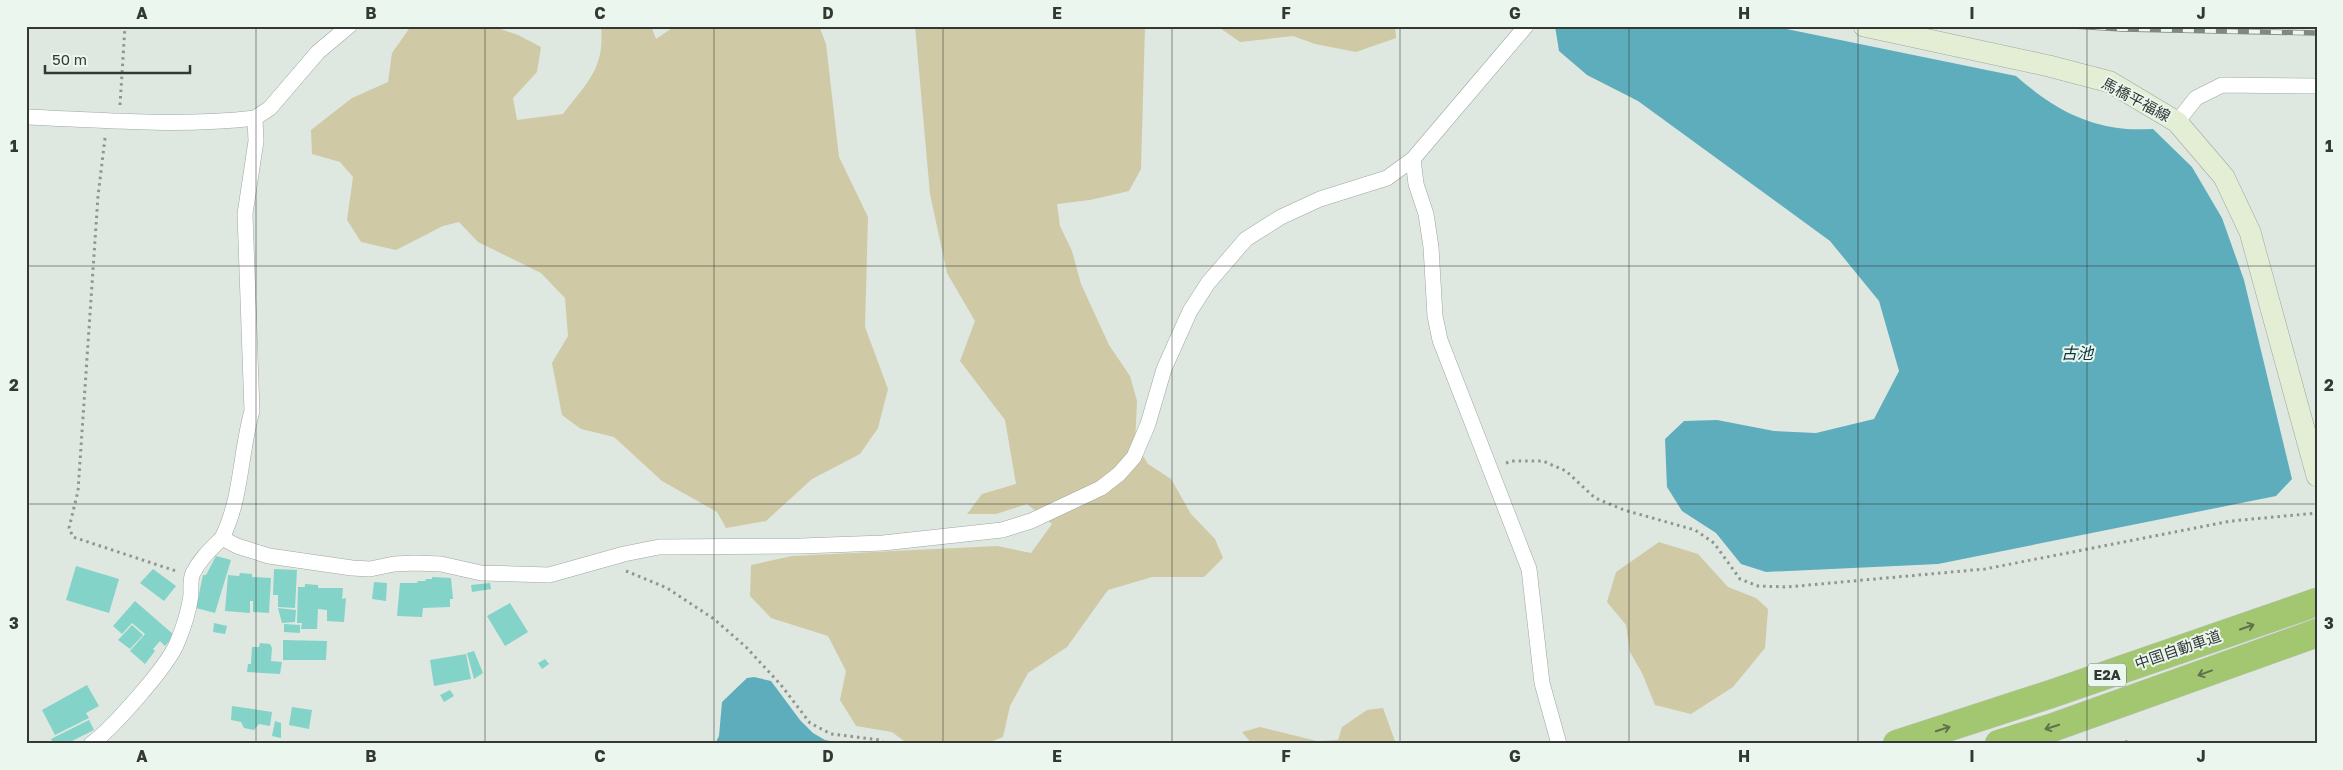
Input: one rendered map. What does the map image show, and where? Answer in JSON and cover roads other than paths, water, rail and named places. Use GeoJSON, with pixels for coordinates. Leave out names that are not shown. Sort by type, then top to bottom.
{"type":"FeatureCollection","features":[{"type":"Feature","properties":{"kind":"highway","name":"中国自動車道"},"geometry":{"type":"LineString","coordinates":[[1897,744],[2054,693],[2317,602]]}},
{"type":"Feature","properties":{"kind":"highway","name":"中国自動車道"},"geometry":{"type":"LineString","coordinates":[[1999,744],[2317,633]]}},
{"type":"Feature","properties":{"kind":"main road","name":"馬橋平福線"},"geometry":{"type":"LineString","coordinates":[[1864,26],[2049,66],[2110,82],[2177,122],[2224,176],[2250,232],[2317,476]]}},
{"type":"Feature","properties":{"kind":"street"},"geometry":{"type":"LineString","coordinates":[[26,117],[228,121],[255,118],[270,108],[318,52],[348,26]]}},
{"type":"Feature","properties":{"kind":"street"},"geometry":{"type":"LineString","coordinates":[[222,538],[237,546],[269,556],[352,568],[370,569],[394,564],[432,564],[481,573],[548,575],[659,547],[801,546],[874,543],[1002,530],[1032,521],[1101,488],[1119,474],[1134,457],[1148,424],[1164,369],[1190,311],[1208,282],[1246,240],[1281,217],[1320,199],[1387,178],[1413,159],[1526,26]]}},
{"type":"Feature","properties":{"kind":"street"},"geometry":{"type":"LineString","coordinates":[[2177,122],[2196,98],[2222,85],[2317,86]]}},
{"type":"Feature","properties":{"kind":"street"},"geometry":{"type":"LineString","coordinates":[[91,744],[100,738],[131,704],[162,667],[177,644],[190,596],[192,574],[205,555],[222,538],[230,523],[252,411],[245,214],[256,141],[255,118]]}},
{"type":"Feature","properties":{"kind":"street"},"geometry":{"type":"LineString","coordinates":[[1413,159],[1416,184],[1426,214],[1431,247],[1435,316],[1440,340],[1529,569],[1542,683],[1559,744]]}},
{"type":"Feature","properties":{"kind":"water","name":"古池"},"geometry":{"type":"Polygon","coordinates":[[[1555,26],[1772,26],[2016,76],[2039,95],[2075,116],[2118,128],[2153,129],[2192,167],[2222,218],[2244,280],[2292,479],[2276,496],[1938,564],[1766,572],[1741,564],[1716,533],[1682,511],[1667,487],[1665,439],[1684,421],[1717,420],[1774,431],[1816,433],[1874,419],[1899,371],[1879,301],[1830,241],[1638,101],[1587,75],[1559,51],[1555,26]]]}},
{"type":"Feature","properties":{"kind":"water"},"geometry":{"type":"Polygon","coordinates":[[[754,677],[771,681],[800,720],[813,733],[825,740],[847,744],[715,744],[719,736],[722,702],[747,678],[754,677]]]}},
{"type":"Feature","properties":{"kind":"railway"},"geometry":{"type":"LineString","coordinates":[[2073,26],[2122,29],[2317,33]]}}]}
